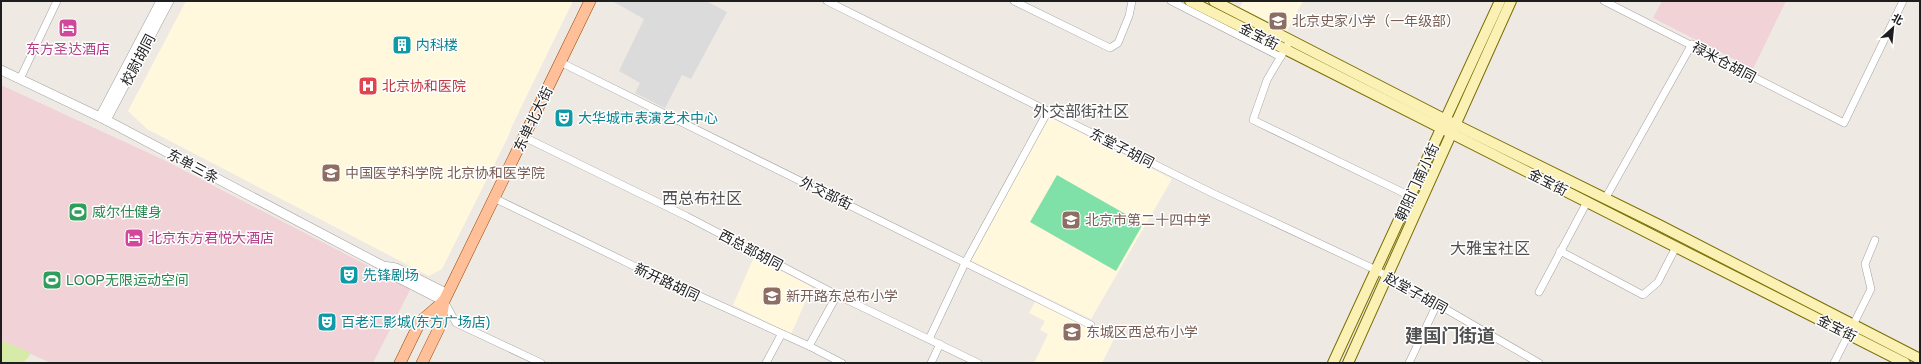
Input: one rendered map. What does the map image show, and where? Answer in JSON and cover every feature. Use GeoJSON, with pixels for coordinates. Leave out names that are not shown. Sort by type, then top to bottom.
{"type":"FeatureCollection","features":[{"type":"Feature","properties":{"kind":"main road","name":"东单北大街"},"geometry":{"type":"LineString","coordinates":[[422,363],[440,326],[446,298],[590,1]]}},
{"type":"Feature","properties":{"kind":"main road","name":"金宝街"},"geometry":{"type":"LineString","coordinates":[[1190,1],[1283,53],[1454,129],[1605,199],[1920,359]]}},
{"type":"Feature","properties":{"kind":"main road","name":"金宝街"},"geometry":{"type":"LineString","coordinates":[[1214,1],[1292,40],[1442,124]]}},
{"type":"Feature","properties":{"kind":"main road","name":"朝阳门南小街"},"geometry":{"type":"LineString","coordinates":[[1333,363],[1500,1]]}},
{"type":"Feature","properties":{"kind":"main road","name":"朝阳门南小街"},"geometry":{"type":"LineString","coordinates":[[1348,363],[1511,1]]}},
{"type":"Feature","properties":{"kind":"main road","name":"金宝街"},"geometry":{"type":"LineString","coordinates":[[1454,129],[1587,202],[1905,363]]}},
{"type":"Feature","properties":{"kind":"main road","name":"东单北大街"},"geometry":{"type":"LineString","coordinates":[[400,363],[420,322],[446,298]]}},
{"type":"Feature","properties":{"kind":"street"},"geometry":{"type":"LineString","coordinates":[[20,79],[57,1]]}},
{"type":"Feature","properties":{"kind":"street","name":"校尉胡同"},"geometry":{"type":"LineString","coordinates":[[103,118],[161,1]]}},
{"type":"Feature","properties":{"kind":"street","name":"校尉胡同"},"geometry":{"type":"LineString","coordinates":[[103,118],[169,1]]}},
{"type":"Feature","properties":{"kind":"street","name":"东堂子胡同"},"geometry":{"type":"LineString","coordinates":[[827,1],[1212,192],[1376,270]]}},
{"type":"Feature","properties":{"kind":"street"},"geometry":{"type":"LineString","coordinates":[[1014,1],[1110,48],[1118,43],[1132,1]]}},
{"type":"Feature","properties":{"kind":"street"},"geometry":{"type":"LineString","coordinates":[[1171,1],[1283,53]]}},
{"type":"Feature","properties":{"kind":"street","name":"禄米仓胡同"},"geometry":{"type":"LineString","coordinates":[[1604,1],[1692,44],[1733,68],[1844,123],[1903,1]]}},
{"type":"Feature","properties":{"kind":"street"},"geometry":{"type":"LineString","coordinates":[[1292,40],[1267,80],[1253,120],[1410,196]]}},
{"type":"Feature","properties":{"kind":"street"},"geometry":{"type":"LineString","coordinates":[[1605,199],[1692,44]]}},
{"type":"Feature","properties":{"kind":"street","name":"外交部街"},"geometry":{"type":"LineString","coordinates":[[560,62],[1091,325]]}},
{"type":"Feature","properties":{"kind":"street","name":"东单三条"},"geometry":{"type":"LineString","coordinates":[[1,70],[103,118],[383,266],[393,275],[446,298]]}},
{"type":"Feature","properties":{"kind":"street"},"geometry":{"type":"LineString","coordinates":[[929,339],[965,263],[1048,111]]}},
{"type":"Feature","properties":{"kind":"street","name":"西总部胡同"},"geometry":{"type":"LineString","coordinates":[[524,137],[686,216],[837,295],[978,363]]}},
{"type":"Feature","properties":{"kind":"street","name":"新开路胡同"},"geometry":{"type":"LineString","coordinates":[[494,198],[781,335],[809,346],[842,363]]}},
{"type":"Feature","properties":{"kind":"street"},"geometry":{"type":"LineString","coordinates":[[1539,292],[1587,202]]}},
{"type":"Feature","properties":{"kind":"street"},"geometry":{"type":"LineString","coordinates":[[1834,363],[1854,325],[1870,289],[1866,264],[1875,240]]}},
{"type":"Feature","properties":{"kind":"street"},"geometry":{"type":"LineString","coordinates":[[1560,251],[1643,295],[1658,282],[1676,247]]}},
{"type":"Feature","properties":{"kind":"street","name":"赵堂子胡同"},"geometry":{"type":"LineString","coordinates":[[1376,270],[1539,363]]}},
{"type":"Feature","properties":{"kind":"street"},"geometry":{"type":"LineString","coordinates":[[809,346],[837,295]]}},
{"type":"Feature","properties":{"kind":"street"},"geometry":{"type":"LineString","coordinates":[[446,298],[456,323],[541,363]]}},
{"type":"Feature","properties":{"kind":"street"},"geometry":{"type":"LineString","coordinates":[[1408,363],[1437,304]]}},
{"type":"Feature","properties":{"kind":"street"},"geometry":{"type":"LineString","coordinates":[[766,363],[781,335]]}},
{"type":"Feature","properties":{"kind":"street"},"geometry":{"type":"LineString","coordinates":[[931,363],[940,344]]}},
{"type":"Feature","properties":{"kind":"shaded area","name":"北京协和医院"},"geometry":{"type":"Polygon","coordinates":[[[186,1],[573,1],[508,137],[442,269],[429,276],[147,129],[128,111],[186,1]]]}},
{"type":"Feature","properties":{"kind":"shaded area"},"geometry":{"type":"Polygon","coordinates":[[[612,1],[706,1],[727,12],[691,79],[682,75],[665,108],[635,93],[640,83],[619,71],[644,19],[612,1]]]}},
{"type":"Feature","properties":{"kind":"shaded area","name":"北京史家小学（一年级部）"},"geometry":{"type":"Polygon","coordinates":[[[1243,1],[1303,1],[1286,33],[1239,9],[1243,1]]]}},
{"type":"Feature","properties":{"kind":"shaded area"},"geometry":{"type":"Polygon","coordinates":[[[1662,1],[1786,1],[1753,69],[1653,18],[1662,1]]]}},
{"type":"Feature","properties":{"kind":"shaded area"},"geometry":{"type":"Polygon","coordinates":[[[1,85],[164,160],[411,288],[373,363],[51,363],[1,341],[1,85]]]}},
{"type":"Feature","properties":{"kind":"shaded area","name":"北京市第二十四中学"},"geometry":{"type":"Polygon","coordinates":[[[1049,117],[1172,179],[1091,319],[971,261],[1049,117]]]}},
{"type":"Feature","properties":{"kind":"shaded area","name":"新开路东总布小学"},"geometry":{"type":"Polygon","coordinates":[[[754,257],[812,287],[791,334],[733,305],[754,257]]]}},
{"type":"Feature","properties":{"kind":"shaded area","name":"东城区西总布小学"},"geometry":{"type":"Polygon","coordinates":[[[1036,300],[1114,339],[1102,363],[1034,363],[1048,334],[1040,330],[1045,321],[1029,313],[1036,300]]]}},
{"type":"Feature","properties":{"kind":"green space"},"geometry":{"type":"Polygon","coordinates":[[[1057,175],[1143,224],[1116,271],[1030,222],[1057,175]]]}},
{"type":"Feature","properties":{"kind":"green space"},"geometry":{"type":"Polygon","coordinates":[[[1,341],[29,352],[30,355],[23,363],[1,363],[1,341]]]}},
{"type":"Feature","properties":{"kind":"place","name":"北京史家小学（一年级部）"},"geometry":{"type":"Point","coordinates":[1278,21]}},
{"type":"Feature","properties":{"kind":"place","name":"东方圣达酒店"},"geometry":{"type":"Point","coordinates":[68,28]}},
{"type":"Feature","properties":{"kind":"place","name":"内科楼"},"geometry":{"type":"Point","coordinates":[402,45]}},
{"type":"Feature","properties":{"kind":"place","name":"北京协和医院"},"geometry":{"type":"Point","coordinates":[368,86]}},
{"type":"Feature","properties":{"kind":"place","name":"大华城市表演艺术中心"},"geometry":{"type":"Point","coordinates":[564,118]}},
{"type":"Feature","properties":{"kind":"place","name":"中国医学科学院 北京协和医学院"},"geometry":{"type":"Point","coordinates":[331,173]}},
{"type":"Feature","properties":{"kind":"place","name":"威尔仕健身"},"geometry":{"type":"Point","coordinates":[78,212]}},
{"type":"Feature","properties":{"kind":"place","name":"北京市第二十四中学"},"geometry":{"type":"Point","coordinates":[1071,220]}},
{"type":"Feature","properties":{"kind":"place","name":"北京东方君悦大酒店"},"geometry":{"type":"Point","coordinates":[134,238]}},
{"type":"Feature","properties":{"kind":"place","name":"先锋剧场"},"geometry":{"type":"Point","coordinates":[349,275]}},
{"type":"Feature","properties":{"kind":"place","name":"LOOP无限运动空间"},"geometry":{"type":"Point","coordinates":[52,280]}},
{"type":"Feature","properties":{"kind":"place","name":"新开路东总布小学"},"geometry":{"type":"Point","coordinates":[772,296]}},
{"type":"Feature","properties":{"kind":"place","name":"百老汇影城(东方广场店)"},"geometry":{"type":"Point","coordinates":[327,322]}},
{"type":"Feature","properties":{"kind":"place","name":"东城区西总布小学"},"geometry":{"type":"Point","coordinates":[1072,332]}},
{"type":"Feature","properties":{"kind":"district","name":"外交部街社区"},"geometry":{"type":"Point","coordinates":[1081,111]}},
{"type":"Feature","properties":{"kind":"district","name":"西总布社区"},"geometry":{"type":"Point","coordinates":[702,198]}},
{"type":"Feature","properties":{"kind":"district","name":"大雅宝社区"},"geometry":{"type":"Point","coordinates":[1490,248]}},
{"type":"Feature","properties":{"kind":"district","name":"建国门街道"},"geometry":{"type":"Point","coordinates":[1450,336]}}]}
